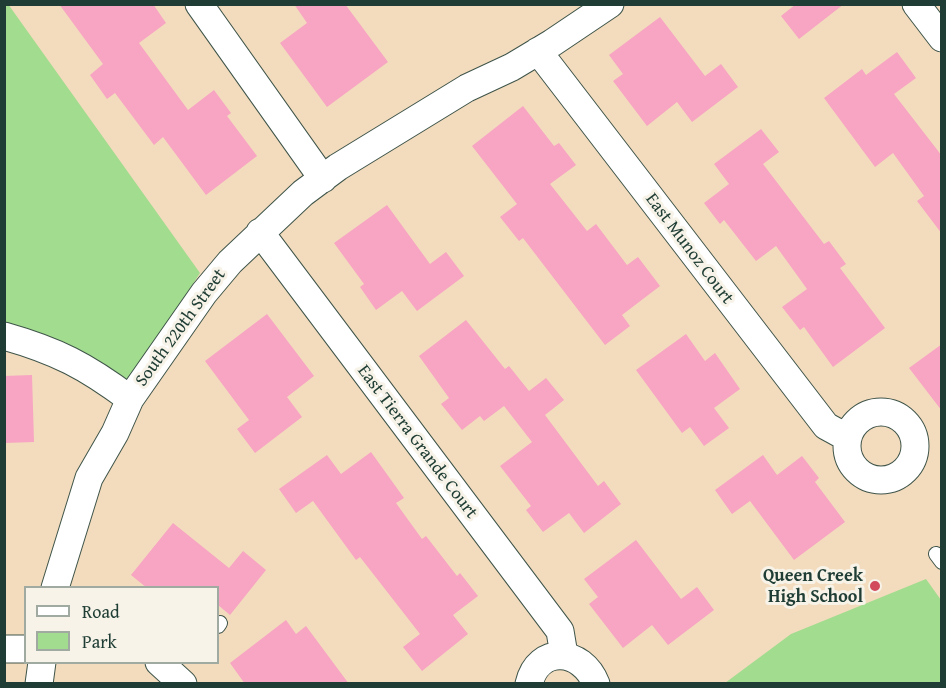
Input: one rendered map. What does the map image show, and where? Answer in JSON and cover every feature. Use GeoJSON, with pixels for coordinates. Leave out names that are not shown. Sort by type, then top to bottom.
{"type":"FeatureCollection","features":[{"type":"Feature","properties":{"kind":"street"},"geometry":{"type":"LineString","coordinates":[[199,4],[323,179]]}},
{"type":"Feature","properties":{"kind":"street","name":"South 220th Street"},"geometry":{"type":"LineString","coordinates":[[56,586],[89,478],[115,433],[130,399],[204,293],[260,232],[323,179],[415,118],[538,51],[610,4]]}},
{"type":"Feature","properties":{"kind":"street"},"geometry":{"type":"LineString","coordinates":[[916,4],[942,38]]}},
{"type":"Feature","properties":{"kind":"street","name":"East Munoz Court"},"geometry":{"type":"LineString","coordinates":[[538,51],[826,426],[848,438]]}},
{"type":"Feature","properties":{"kind":"street","name":"East Tierra Grande Court"},"geometry":{"type":"LineString","coordinates":[[260,232],[560,631],[564,656]]}},
{"type":"Feature","properties":{"kind":"street"},"geometry":{"type":"LineString","coordinates":[[4,336],[60,353],[92,370],[130,399]]}},
{"type":"Feature","properties":{"kind":"street"},"geometry":{"type":"LineString","coordinates":[[4,649],[24,649]]}},
{"type":"Feature","properties":{"kind":"street"},"geometry":{"type":"LineString","coordinates":[[529,684],[538,666],[552,657],[564,656],[584,663],[596,684]]}},
{"type":"Feature","properties":{"kind":"street"},"geometry":{"type":"LineString","coordinates":[[39,684],[42,664]]}},
{"type":"Feature","properties":{"kind":"green space"},"geometry":{"type":"Polygon","coordinates":[[[8,4],[200,273],[130,381],[5,322],[4,5],[8,4]]]}},
{"type":"Feature","properties":{"kind":"green space"},"geometry":{"type":"Polygon","coordinates":[[[926,579],[941,600],[941,683],[725,683],[791,634],[926,579]]]}},
{"type":"Feature","properties":{"kind":"building"},"geometry":{"type":"Polygon","coordinates":[[[59,4],[153,4],[166,23],[139,43],[188,110],[214,90],[231,113],[227,116],[257,156],[206,195],[163,137],[154,145],[115,93],[107,99],[90,75],[103,64],[59,4]]]}},
{"type":"Feature","properties":{"kind":"building"},"geometry":{"type":"Polygon","coordinates":[[[294,4],[345,4],[388,62],[327,107],[280,43],[307,23],[294,4]]]}},
{"type":"Feature","properties":{"kind":"building"},"geometry":{"type":"Polygon","coordinates":[[[796,4],[844,4],[799,39],[781,16],[796,4]]]}},
{"type":"Feature","properties":{"kind":"building"},"geometry":{"type":"Polygon","coordinates":[[[660,17],[705,76],[721,64],[738,87],[692,122],[677,102],[647,126],[613,81],[623,74],[609,55],[660,17]]]}},
{"type":"Feature","properties":{"kind":"building"},"geometry":{"type":"Polygon","coordinates":[[[897,52],[916,78],[894,94],[942,156],[942,234],[917,201],[924,196],[893,153],[875,167],[824,98],[862,69],[866,75],[897,52]]]}},
{"type":"Feature","properties":{"kind":"building"},"geometry":{"type":"Polygon","coordinates":[[[523,106],[554,146],[559,143],[576,165],[550,184],[587,231],[596,224],[627,265],[638,257],[660,286],[622,315],[630,326],[605,345],[523,238],[519,241],[500,217],[517,204],[472,146],[523,106]]]}},
{"type":"Feature","properties":{"kind":"building"},"geometry":{"type":"Polygon","coordinates":[[[761,129],[779,152],[763,164],[824,244],[829,241],[846,264],[840,268],[885,328],[833,367],[804,327],[800,330],[782,307],[807,289],[776,246],[756,261],[724,220],[720,224],[704,203],[729,184],[714,164],[761,129]]]}},
{"type":"Feature","properties":{"kind":"building"},"geometry":{"type":"Polygon","coordinates":[[[387,205],[430,264],[446,252],[464,276],[417,311],[402,291],[376,310],[360,287],[364,284],[334,243],[387,205]]]}},
{"type":"Feature","properties":{"kind":"building"},"geometry":{"type":"Polygon","coordinates":[[[267,314],[314,376],[287,397],[302,417],[255,453],[237,429],[249,420],[205,361],[267,314]]]}},
{"type":"Feature","properties":{"kind":"building"},"geometry":{"type":"Polygon","coordinates":[[[466,320],[505,369],[509,366],[529,391],[546,378],[564,400],[545,415],[598,486],[604,481],[621,504],[584,533],[569,513],[543,532],[526,510],[531,506],[500,466],[532,442],[504,406],[484,421],[480,416],[462,430],[441,404],[449,398],[419,356],[466,320]]]}},
{"type":"Feature","properties":{"kind":"building"},"geometry":{"type":"Polygon","coordinates":[[[686,334],[705,361],[715,353],[740,389],[714,408],[729,428],[704,446],[690,427],[682,433],[636,370],[686,334]]]}},
{"type":"Feature","properties":{"kind":"building"},"geometry":{"type":"Polygon","coordinates":[[[942,344],[942,411],[909,368],[942,344]]]}},
{"type":"Feature","properties":{"kind":"building"},"geometry":{"type":"Polygon","coordinates":[[[32,375],[34,442],[4,443],[4,376],[32,375]]]}},
{"type":"Feature","properties":{"kind":"building"},"geometry":{"type":"Polygon","coordinates":[[[371,452],[404,498],[396,503],[422,539],[426,536],[457,576],[460,573],[478,596],[453,615],[468,634],[422,671],[403,647],[420,634],[360,557],[356,560],[313,501],[296,513],[279,489],[327,455],[341,474],[371,452]]]}},
{"type":"Feature","properties":{"kind":"building"},"geometry":{"type":"Polygon","coordinates":[[[763,455],[777,475],[802,456],[819,478],[815,482],[845,522],[794,560],[750,501],[732,514],[715,490],[763,455]]]}},
{"type":"Feature","properties":{"kind":"building"},"geometry":{"type":"Polygon","coordinates":[[[173,523],[229,568],[243,551],[266,570],[230,615],[219,606],[219,586],[145,586],[131,575],[173,523]]]}},
{"type":"Feature","properties":{"kind":"building"},"geometry":{"type":"Polygon","coordinates":[[[636,540],[681,599],[697,587],[714,610],[668,645],[652,625],[623,648],[589,604],[598,597],[584,579],[636,540]]]}},
{"type":"Feature","properties":{"kind":"building"},"geometry":{"type":"Polygon","coordinates":[[[286,620],[296,634],[306,626],[349,684],[245,684],[230,663],[286,620]]]}},
{"type":"Feature","properties":{"kind":"place","name":"Queen Creek High School"},"geometry":{"type":"Point","coordinates":[875,586]}}]}
